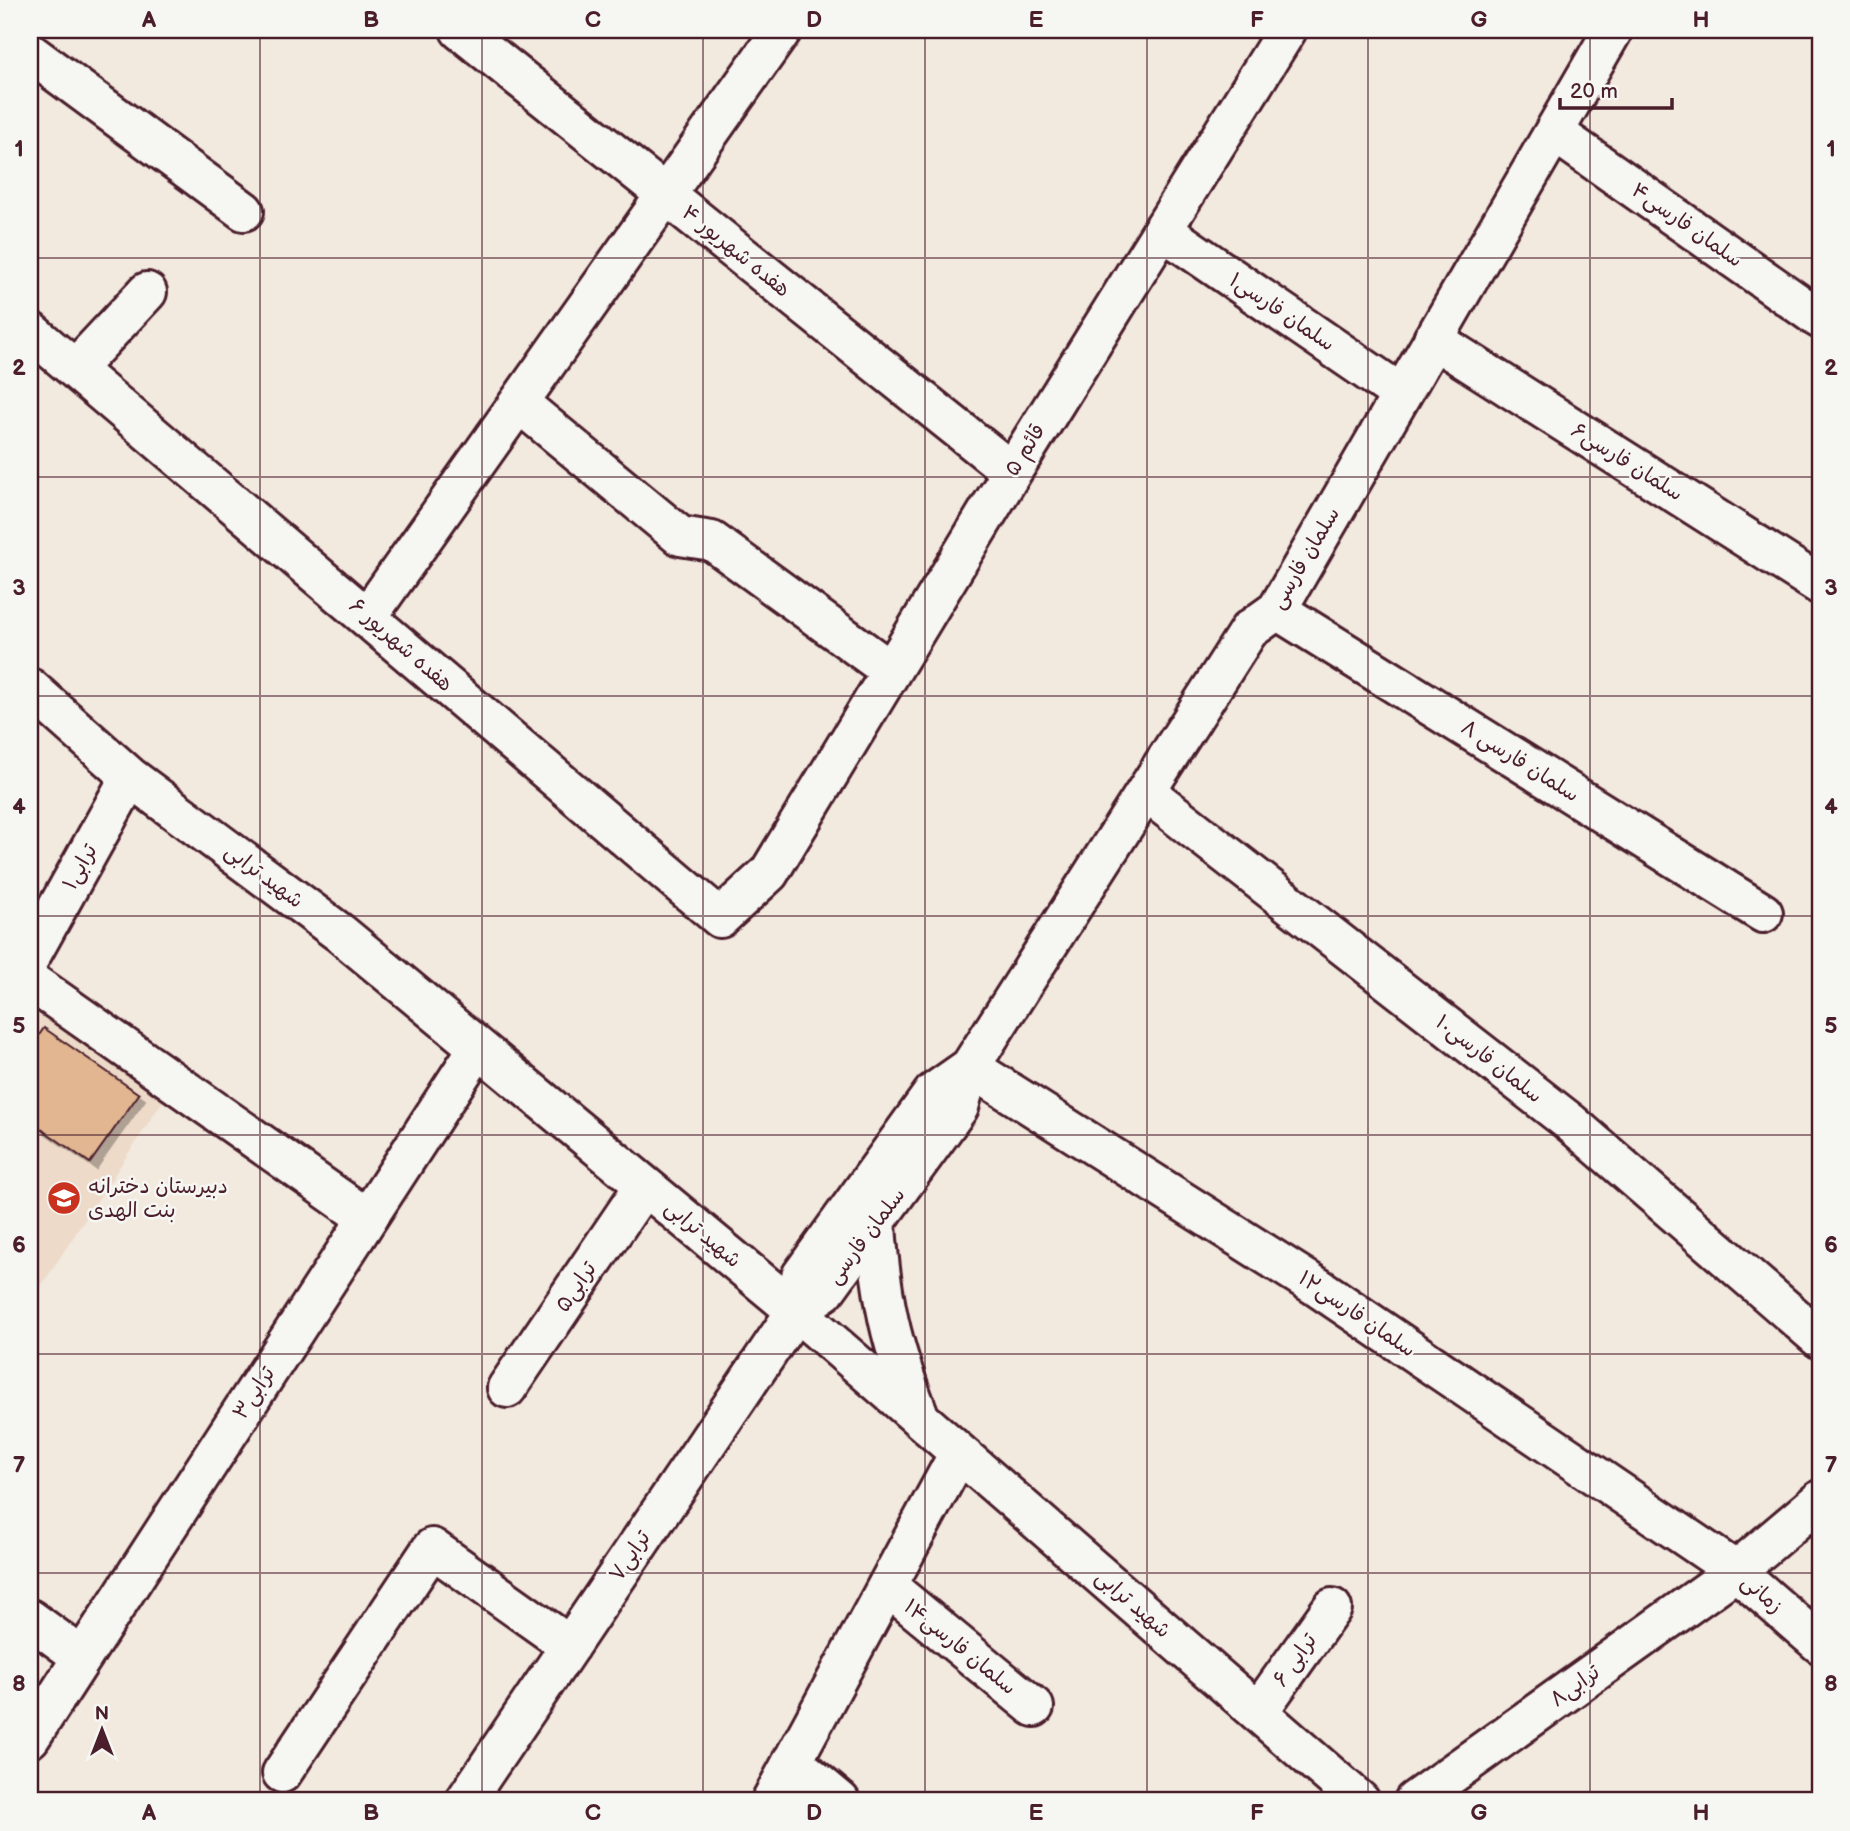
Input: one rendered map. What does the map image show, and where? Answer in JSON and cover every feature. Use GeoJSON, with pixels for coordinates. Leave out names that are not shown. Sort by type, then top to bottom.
{"type":"FeatureCollection","features":[{"type":"Feature","properties":{"kind":"street","name":"هفده شهریور ۴"},"geometry":{"type":"LineString","coordinates":[[460,30],[1012,472]]}},
{"type":"Feature","properties":{"kind":"street"},"geometry":{"type":"LineString","coordinates":[[368,616],[782,30]]}},
{"type":"Feature","properties":{"kind":"street","name":"قائم ۵"},"geometry":{"type":"LineString","coordinates":[[769,873],[1012,472],[1287,30]]}},
{"type":"Feature","properties":{"kind":"street","name":"سلمان فارسی"},"geometry":{"type":"LineString","coordinates":[[796,1311],[825,1291],[876,1225],[959,1107],[971,1067],[1250,629],[1277,610],[1613,30]]}},
{"type":"Feature","properties":{"kind":"street"},"geometry":{"type":"LineString","coordinates":[[30,53],[244,211]]}},
{"type":"Feature","properties":{"kind":"street","name":"سلمان فارسی۴"},"geometry":{"type":"LineString","coordinates":[[1554,132],[1820,319]]}},
{"type":"Feature","properties":{"kind":"street","name":"سلمان فارسی۱"},"geometry":{"type":"LineString","coordinates":[[1162,230],[1401,394]]}},
{"type":"Feature","properties":{"kind":"street"},"geometry":{"type":"LineString","coordinates":[[75,369],[147,292]]}},
{"type":"Feature","properties":{"kind":"street","name":"هفده شهریور ۶"},"geometry":{"type":"LineString","coordinates":[[30,331],[720,918],[769,873]]}},
{"type":"Feature","properties":{"kind":"street","name":"سلمان فارسی۶"},"geometry":{"type":"LineString","coordinates":[[1433,340],[1820,584]]}},
{"type":"Feature","properties":{"kind":"street"},"geometry":{"type":"LineString","coordinates":[[519,403],[680,536],[712,541],[891,671]]}},
{"type":"Feature","properties":{"kind":"street","name":"سلمان فارسی ۸"},"geometry":{"type":"LineString","coordinates":[[1277,610],[1763,913]]}},
{"type":"Feature","properties":{"kind":"street","name":"شهید ترابی"},"geometry":{"type":"LineString","coordinates":[[30,688],[130,777],[340,933],[796,1311],[1360,1801]]}},
{"type":"Feature","properties":{"kind":"street","name":"ترابی۱"},"geometry":{"type":"LineString","coordinates":[[30,957],[130,777]]}},
{"type":"Feature","properties":{"kind":"street","name":"سلمان فارسی۱۰"},"geometry":{"type":"LineString","coordinates":[[1146,792],[1571,1123],[1820,1339]]}},
{"type":"Feature","properties":{"kind":"street"},"geometry":{"type":"LineString","coordinates":[[30,981],[367,1218]]}},
{"type":"Feature","properties":{"kind":"street","name":"ترابی۳"},"geometry":{"type":"LineString","coordinates":[[30,1738],[478,1048]]}},
{"type":"Feature","properties":{"kind":"street","name":"سلمان فارسی"},"geometry":{"type":"LineString","coordinates":[[796,1311],[801,1276],[933,1093],[971,1067]]}},
{"type":"Feature","properties":{"kind":"street","name":"سلمان فارسی۱۲"},"geometry":{"type":"LineString","coordinates":[[971,1067],[1316,1286],[1736,1571]]}},
{"type":"Feature","properties":{"kind":"street","name":"ترابی۵"},"geometry":{"type":"LineString","coordinates":[[507,1388],[644,1186]]}},
{"type":"Feature","properties":{"kind":"street"},"geometry":{"type":"LineString","coordinates":[[876,1225],[884,1305],[896,1356],[920,1418]]}},
{"type":"Feature","properties":{"kind":"street","name":"ترابی۷"},"geometry":{"type":"LineString","coordinates":[[465,1801],[796,1311]]}},
{"type":"Feature","properties":{"kind":"street"},"geometry":{"type":"LineString","coordinates":[[771,1801],[959,1453]]}},
{"type":"Feature","properties":{"kind":"street","name":"ترابی۸"},"geometry":{"type":"LineString","coordinates":[[1413,1801],[1736,1571],[1820,1500]]}},
{"type":"Feature","properties":{"kind":"street"},"geometry":{"type":"LineString","coordinates":[[282,1773],[432,1548],[570,1646]]}},
{"type":"Feature","properties":{"kind":"street","name":"زمانی"},"geometry":{"type":"LineString","coordinates":[[1736,1571],[1820,1644]]}},
{"type":"Feature","properties":{"kind":"street","name":"سلمان فارسی۱۴"},"geometry":{"type":"LineString","coordinates":[[887,1586],[1034,1707]]}},
{"type":"Feature","properties":{"kind":"street","name":"ترابی ۶"},"geometry":{"type":"LineString","coordinates":[[1258,1712],[1332,1608]]}},
{"type":"Feature","properties":{"kind":"street"},"geometry":{"type":"LineString","coordinates":[[30,1619],[82,1657]]}},
{"type":"Feature","properties":{"kind":"street"},"geometry":{"type":"LineString","coordinates":[[792,1761],[840,1801]]}},
{"type":"Feature","properties":{"kind":"shaded area","name":"دبیرستان دخترانه بنت الهدی"},"geometry":{"type":"Polygon","coordinates":[[[37,1008],[168,1093],[30,1303],[30,1019],[37,1008]]]}},
{"type":"Feature","properties":{"kind":"building"},"geometry":{"type":"Polygon","coordinates":[[[44,1028],[139,1094],[90,1163],[30,1121],[30,1048],[44,1028]]]}},
{"type":"Feature","properties":{"kind":"place","name":"دبیرستان دخترانه بنت الهدی"},"geometry":{"type":"Point","coordinates":[64,1198]}}]}
